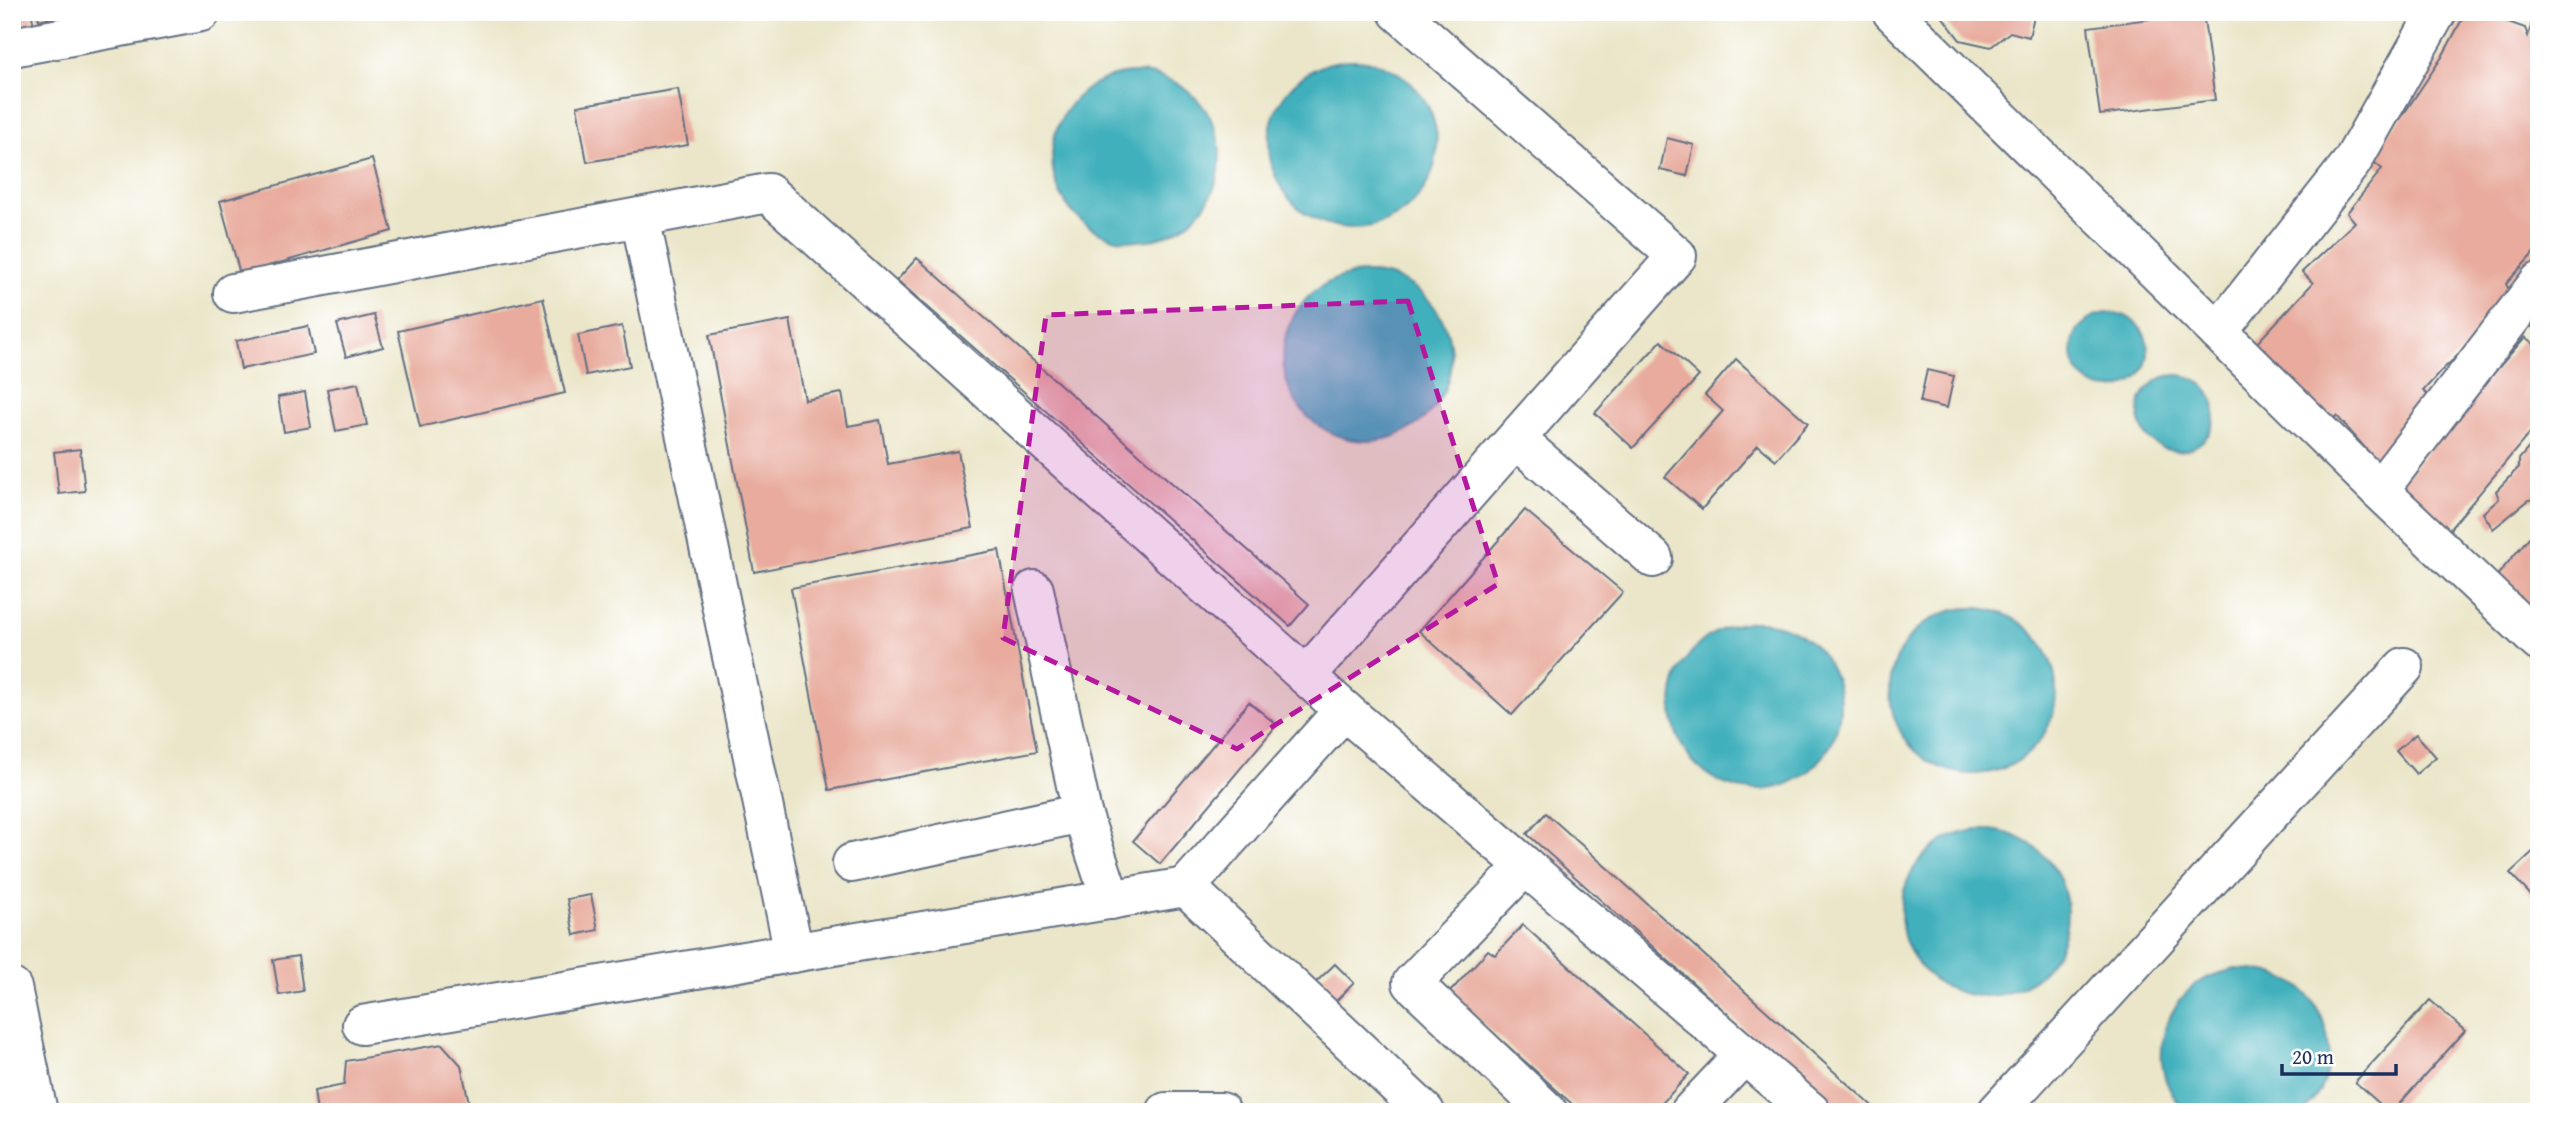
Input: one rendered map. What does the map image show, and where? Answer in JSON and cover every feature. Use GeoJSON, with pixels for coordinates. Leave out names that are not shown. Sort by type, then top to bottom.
{"type":"FeatureCollection","features":[{"type":"Feature","properties":{"kind":"street"},"geometry":{"type":"LineString","coordinates":[[12,47],[102,21],[201,12]]}},
{"type":"Feature","properties":{"kind":"street"},"geometry":{"type":"LineString","coordinates":[[1306,676],[1677,256],[1398,12]]}},
{"type":"Feature","properties":{"kind":"street"},"geometry":{"type":"LineString","coordinates":[[1892,12],[2379,490],[2538,639]]}},
{"type":"Feature","properties":{"kind":"street"},"geometry":{"type":"LineString","coordinates":[[2218,332],[2352,162],[2437,12]]}},
{"type":"Feature","properties":{"kind":"street"},"geometry":{"type":"LineString","coordinates":[[233,293],[768,193],[1344,710],[1811,1112]]}},
{"type":"Feature","properties":{"kind":"street"},"geometry":{"type":"LineString","coordinates":[[640,217],[794,953]]}},
{"type":"Feature","properties":{"kind":"street"},"geometry":{"type":"LineString","coordinates":[[2379,490],[2539,282]]}},
{"type":"Feature","properties":{"kind":"street"},"geometry":{"type":"LineString","coordinates":[[1516,439],[1653,558]]}},
{"type":"Feature","properties":{"kind":"street"},"geometry":{"type":"LineString","coordinates":[[1034,590],[1082,813],[1111,900]]}},
{"type":"Feature","properties":{"kind":"street"},"geometry":{"type":"LineString","coordinates":[[1997,1112],[2404,667]]}},
{"type":"Feature","properties":{"kind":"street"},"geometry":{"type":"LineString","coordinates":[[362,1025],[1186,887],[1344,710]]}},
{"type":"Feature","properties":{"kind":"street"},"geometry":{"type":"LineString","coordinates":[[852,863],[1082,813]]}},
{"type":"Feature","properties":{"kind":"street"},"geometry":{"type":"LineString","coordinates":[[1525,866],[1412,983],[1548,1112]]}},
{"type":"Feature","properties":{"kind":"street"},"geometry":{"type":"LineString","coordinates":[[1186,887],[1425,1112]]}},
{"type":"Feature","properties":{"kind":"street"},"geometry":{"type":"LineString","coordinates":[[13,996],[38,1112]]}},
{"type":"Feature","properties":{"kind":"street"},"geometry":{"type":"LineString","coordinates":[[1690,1112],[1744,1055]]}},
{"type":"Feature","properties":{"kind":"street"},"geometry":{"type":"LineString","coordinates":[[1166,1112],[1222,1112]]}},
{"type":"Feature","properties":{"kind":"highlighted area"},"geometry":{"type":"Polygon","coordinates":[[[1408,301],[1498,584],[1237,749],[1003,638],[1046,315],[1408,301]]]}},
{"type":"Feature","properties":{"kind":"water"},"geometry":{"type":"Polygon","coordinates":[[[1353,60],[1385,67],[1412,85],[1430,112],[1437,144],[1430,176],[1412,203],[1385,221],[1353,228],[1321,221],[1294,203],[1276,176],[1269,144],[1276,112],[1294,85],[1321,67],[1353,60]]]}},
{"type":"Feature","properties":{"kind":"water"},"geometry":{"type":"Polygon","coordinates":[[[1136,73],[1168,80],[1195,98],[1213,125],[1220,157],[1213,189],[1195,216],[1168,234],[1136,241],[1104,234],[1077,216],[1059,189],[1052,157],[1059,125],[1077,98],[1104,80],[1136,73]]]}},
{"type":"Feature","properties":{"kind":"water"},"geometry":{"type":"Polygon","coordinates":[[[1367,273],[1399,280],[1426,298],[1444,325],[1451,357],[1444,389],[1426,416],[1399,434],[1367,441],[1335,434],[1308,416],[1290,389],[1283,357],[1290,325],[1308,298],[1335,280],[1367,273]]]}},
{"type":"Feature","properties":{"kind":"water"},"geometry":{"type":"Polygon","coordinates":[[[2110,313],[2124,316],[2137,324],[2145,337],[2148,351],[2145,365],[2137,378],[2124,386],[2110,389],[2096,386],[2083,378],[2075,365],[2072,351],[2075,337],[2083,324],[2096,316],[2110,313]]]}},
{"type":"Feature","properties":{"kind":"water"},"geometry":{"type":"Polygon","coordinates":[[[2177,375],[2191,378],[2204,386],[2212,399],[2215,413],[2212,427],[2204,440],[2191,448],[2177,451],[2163,448],[2150,440],[2142,427],[2139,413],[2142,399],[2150,386],[2163,378],[2177,375]]]}},
{"type":"Feature","properties":{"kind":"water"},"geometry":{"type":"Polygon","coordinates":[[[1973,608],[2005,614],[2032,632],[2050,659],[2056,691],[2050,723],[2032,750],[2005,768],[1973,774],[1941,768],[1914,750],[1896,723],[1890,691],[1896,659],[1914,632],[1941,614],[1973,608]]]}},
{"type":"Feature","properties":{"kind":"water"},"geometry":{"type":"Polygon","coordinates":[[[1756,622],[1788,629],[1815,647],[1833,674],[1840,706],[1833,738],[1815,765],[1788,783],[1756,790],[1724,783],[1697,765],[1679,738],[1672,706],[1679,674],[1697,647],[1724,629],[1756,622]]]}},
{"type":"Feature","properties":{"kind":"water"},"geometry":{"type":"Polygon","coordinates":[[[1984,830],[2016,836],[2043,854],[2061,881],[2067,913],[2061,945],[2043,972],[2016,990],[1984,996],[1952,990],[1925,972],[1907,945],[1901,913],[1907,881],[1925,854],[1952,836],[1984,830]]]}},
{"type":"Feature","properties":{"kind":"water"},"geometry":{"type":"Polygon","coordinates":[[[2235,969],[2268,973],[2291,981],[2311,998],[2320,1013],[2329,1048],[2328,1066],[2315,1099],[2303,1112],[2187,1112],[2174,1097],[2162,1064],[2162,1047],[2171,1015],[2190,989],[2215,974],[2235,969]]]}},
{"type":"Feature","properties":{"kind":"building"},"geometry":{"type":"Polygon","coordinates":[[[12,12],[31,12],[34,25],[12,29],[12,12]]]}},
{"type":"Feature","properties":{"kind":"building"},"geometry":{"type":"Polygon","coordinates":[[[37,12],[71,12],[71,13],[39,20],[37,12]]]}},
{"type":"Feature","properties":{"kind":"building"},"geometry":{"type":"Polygon","coordinates":[[[1939,12],[2035,12],[2029,37],[2010,32],[1991,47],[1960,40],[1939,12]]]}},
{"type":"Feature","properties":{"kind":"building"},"geometry":{"type":"Polygon","coordinates":[[[2203,12],[2215,100],[2100,115],[2088,27],[2203,12]]]}},
{"type":"Feature","properties":{"kind":"building"},"geometry":{"type":"Polygon","coordinates":[[[2466,12],[2480,12],[2525,28],[2528,36],[2533,20],[2539,22],[2539,247],[2506,284],[2516,303],[2443,369],[2423,391],[2434,400],[2380,465],[2337,416],[2325,424],[2256,344],[2313,283],[2302,272],[2355,222],[2347,213],[2382,169],[2368,157],[2401,118],[2442,57],[2466,12]]]}},
{"type":"Feature","properties":{"kind":"building"},"geometry":{"type":"Polygon","coordinates":[[[678,89],[688,145],[587,162],[577,106],[678,89]]]}},
{"type":"Feature","properties":{"kind":"building"},"geometry":{"type":"Polygon","coordinates":[[[1667,138],[1694,145],[1687,176],[1660,170],[1667,138]]]}},
{"type":"Feature","properties":{"kind":"building"},"geometry":{"type":"Polygon","coordinates":[[[372,159],[392,231],[240,274],[220,201],[372,159]]]}},
{"type":"Feature","properties":{"kind":"building"},"geometry":{"type":"Polygon","coordinates":[[[917,258],[1309,604],[1290,626],[897,280],[917,258]]]}},
{"type":"Feature","properties":{"kind":"building"},"geometry":{"type":"Polygon","coordinates":[[[543,298],[565,393],[420,427],[398,331],[543,298]]]}},
{"type":"Feature","properties":{"kind":"building"},"geometry":{"type":"Polygon","coordinates":[[[374,315],[383,347],[346,357],[337,324],[374,315]]]}},
{"type":"Feature","properties":{"kind":"building"},"geometry":{"type":"Polygon","coordinates":[[[2539,315],[2539,333],[2529,325],[2539,315]]]}},
{"type":"Feature","properties":{"kind":"building"},"geometry":{"type":"Polygon","coordinates":[[[790,320],[805,400],[842,393],[848,426],[880,420],[888,464],[958,451],[973,528],[754,572],[709,335],[790,320]]]}},
{"type":"Feature","properties":{"kind":"building"},"geometry":{"type":"Polygon","coordinates":[[[308,326],[314,354],[241,369],[236,341],[308,326]]]}},
{"type":"Feature","properties":{"kind":"building"},"geometry":{"type":"Polygon","coordinates":[[[622,326],[630,366],[586,375],[578,335],[622,326]]]}},
{"type":"Feature","properties":{"kind":"building"},"geometry":{"type":"Polygon","coordinates":[[[2525,337],[2539,348],[2539,422],[2449,530],[2398,484],[2525,337]]]}},
{"type":"Feature","properties":{"kind":"building"},"geometry":{"type":"Polygon","coordinates":[[[1661,341],[1699,376],[1633,448],[1595,413],[1661,341]]]}},
{"type":"Feature","properties":{"kind":"building"},"geometry":{"type":"Polygon","coordinates":[[[1736,359],[1808,423],[1776,460],[1758,445],[1702,509],[1665,477],[1723,411],[1705,395],[1736,359]]]}},
{"type":"Feature","properties":{"kind":"building"},"geometry":{"type":"Polygon","coordinates":[[[1927,370],[1954,376],[1947,408],[1920,402],[1927,370]]]}},
{"type":"Feature","properties":{"kind":"building"},"geometry":{"type":"Polygon","coordinates":[[[358,383],[367,425],[336,431],[327,389],[358,383]]]}},
{"type":"Feature","properties":{"kind":"building"},"geometry":{"type":"Polygon","coordinates":[[[305,392],[311,427],[284,432],[278,397],[305,392]]]}},
{"type":"Feature","properties":{"kind":"building"},"geometry":{"type":"Polygon","coordinates":[[[2539,436],[2539,499],[2529,500],[2493,529],[2483,513],[2499,499],[2496,491],[2519,467],[2519,459],[2539,436]]]}},
{"type":"Feature","properties":{"kind":"building"},"geometry":{"type":"Polygon","coordinates":[[[80,449],[85,491],[59,494],[54,452],[80,449]]]}},
{"type":"Feature","properties":{"kind":"building"},"geometry":{"type":"Polygon","coordinates":[[[1525,510],[1623,592],[1512,715],[1419,631],[1525,510]]]}},
{"type":"Feature","properties":{"kind":"building"},"geometry":{"type":"Polygon","coordinates":[[[2531,535],[2539,542],[2539,617],[2490,584],[2531,535]]]}},
{"type":"Feature","properties":{"kind":"building"},"geometry":{"type":"Polygon","coordinates":[[[999,550],[1037,751],[829,790],[791,588],[999,550]]]}},
{"type":"Feature","properties":{"kind":"building"},"geometry":{"type":"Polygon","coordinates":[[[1249,702],[1277,725],[1160,864],[1133,841],[1249,702]]]}},
{"type":"Feature","properties":{"kind":"building"},"geometry":{"type":"Polygon","coordinates":[[[2416,734],[2436,757],[2416,774],[2396,751],[2416,734]]]}},
{"type":"Feature","properties":{"kind":"building"},"geometry":{"type":"Polygon","coordinates":[[[1546,813],[1879,1112],[1837,1112],[1527,834],[1546,813]]]}},
{"type":"Feature","properties":{"kind":"building"},"geometry":{"type":"Polygon","coordinates":[[[2539,846],[2539,904],[2510,873],[2539,846]]]}},
{"type":"Feature","properties":{"kind":"building"},"geometry":{"type":"Polygon","coordinates":[[[591,895],[598,930],[574,935],[567,899],[591,895]]]}},
{"type":"Feature","properties":{"kind":"building"},"geometry":{"type":"Polygon","coordinates":[[[1523,925],[1689,1074],[1654,1112],[1581,1112],[1449,993],[1488,950],[1495,955],[1523,925]]]}},
{"type":"Feature","properties":{"kind":"building"},"geometry":{"type":"Polygon","coordinates":[[[298,956],[303,991],[279,995],[273,960],[298,956]]]}},
{"type":"Feature","properties":{"kind":"building"},"geometry":{"type":"Polygon","coordinates":[[[1335,964],[1354,983],[1331,1006],[1312,986],[1335,964]]]}},
{"type":"Feature","properties":{"kind":"building"},"geometry":{"type":"Polygon","coordinates":[[[2430,1000],[2465,1031],[2392,1112],[2389,1112],[2355,1082],[2430,1000]]]}},
{"type":"Feature","properties":{"kind":"building"},"geometry":{"type":"Polygon","coordinates":[[[442,1044],[461,1065],[471,1112],[317,1112],[314,1091],[344,1085],[346,1061],[442,1044]]]}},
{"type":"Feature","properties":{"kind":"building"},"geometry":{"type":"Polygon","coordinates":[[[12,1094],[23,1104],[15,1112],[12,1112],[12,1094]]]}}]}
